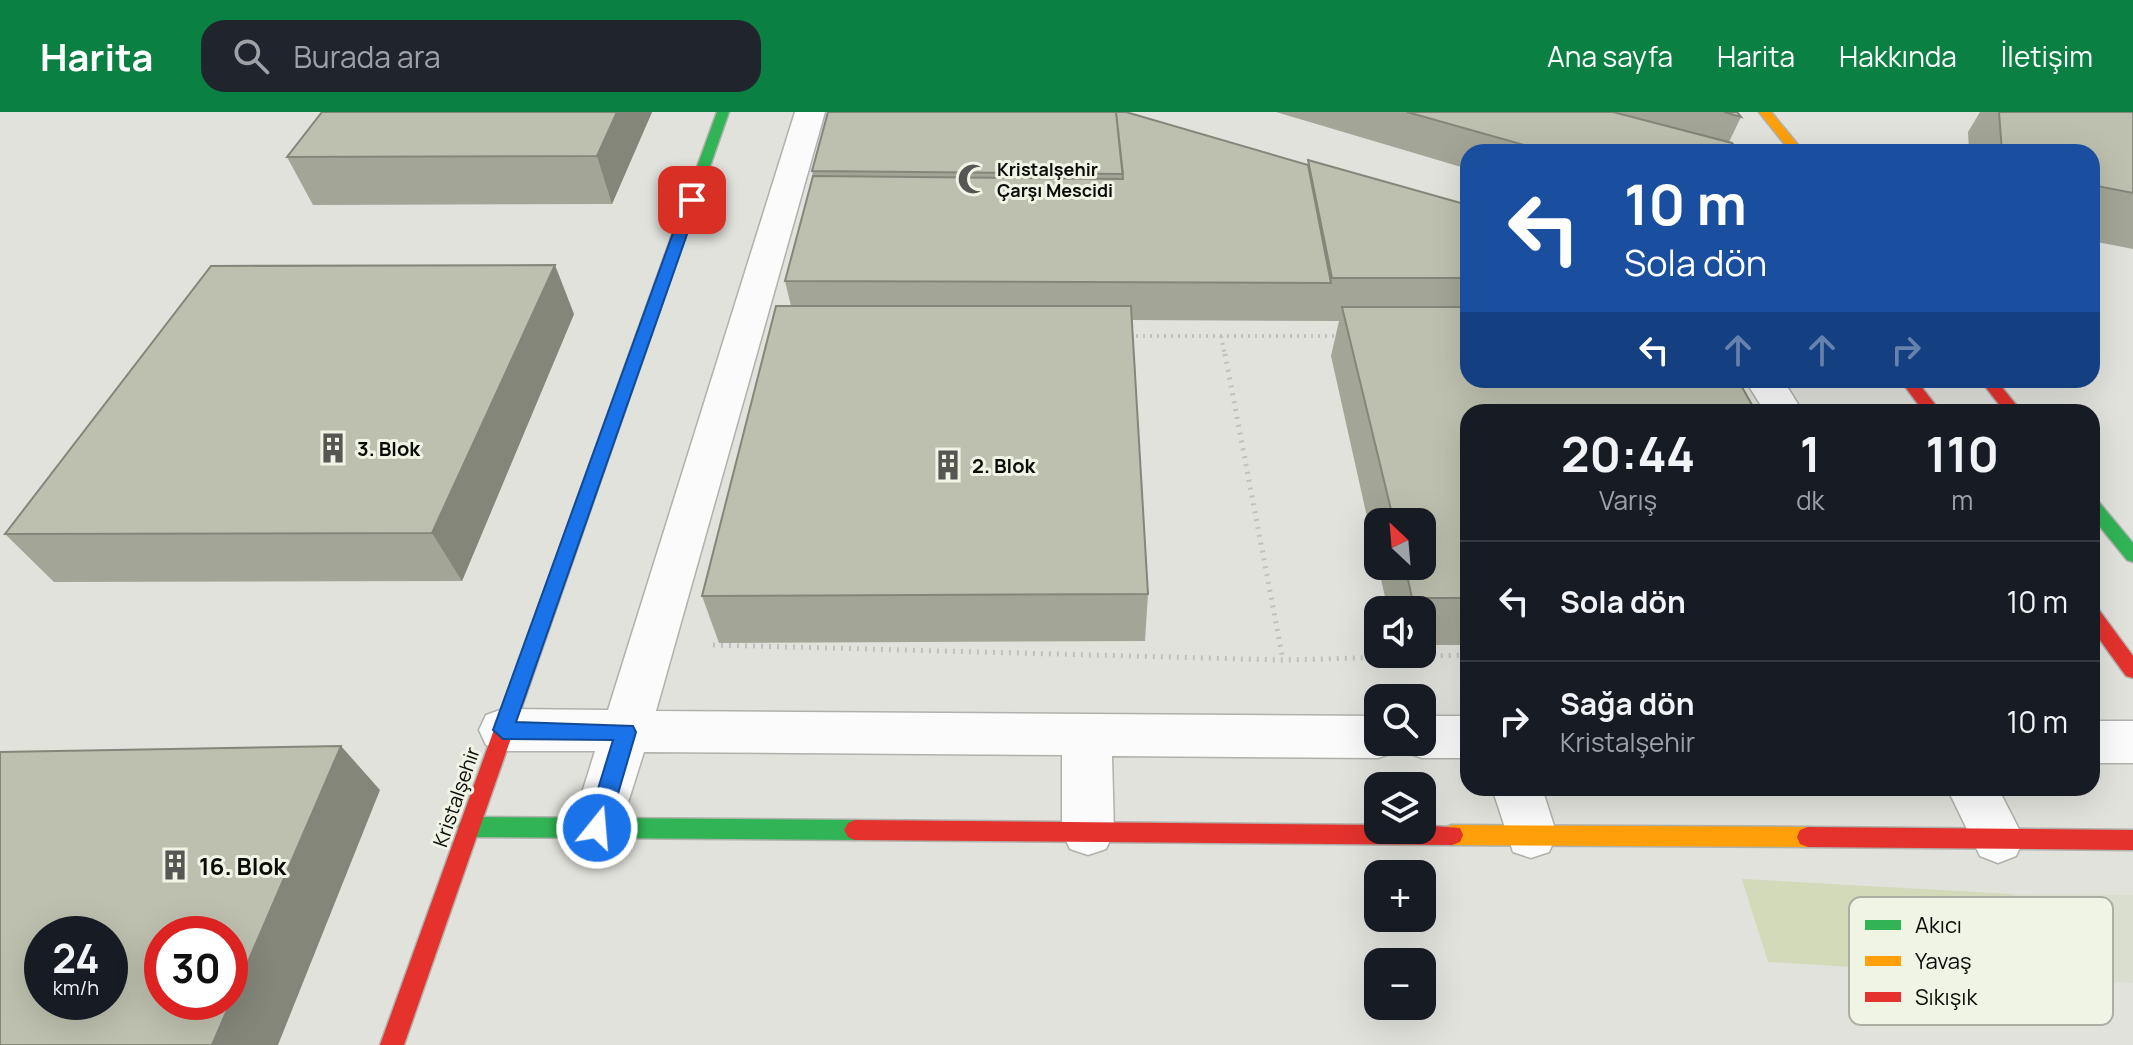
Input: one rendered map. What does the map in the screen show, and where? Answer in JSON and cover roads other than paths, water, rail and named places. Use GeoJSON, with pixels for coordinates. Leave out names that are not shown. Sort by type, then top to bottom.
{"type":"FeatureCollection","features":[{"type":"Feature","properties":{"kind":"street","name":"Kristalşehir"},"geometry":{"type":"LineString","coordinates":[[392,1045],[723,112]]}},
{"type":"Feature","properties":{"kind":"street"},"geometry":{"type":"LineString","coordinates":[[597,828],[810,112]]}},
{"type":"Feature","properties":{"kind":"street"},"geometry":{"type":"LineString","coordinates":[[1765,112],[1791,144]]}},
{"type":"Feature","properties":{"kind":"street"},"geometry":{"type":"LineString","coordinates":[[1914,388],[1927,404]]}},
{"type":"Feature","properties":{"kind":"street"},"geometry":{"type":"LineString","coordinates":[[1994,388],[2008,404]]}},
{"type":"Feature","properties":{"kind":"street"},"geometry":{"type":"LineString","coordinates":[[2100,515],[2133,555]]}},
{"type":"Feature","properties":{"kind":"street"},"geometry":{"type":"LineString","coordinates":[[2100,626],[2133,670]]}},
{"type":"Feature","properties":{"kind":"street"},"geometry":{"type":"LineString","coordinates":[[503,730],[1364,737]]}},
{"type":"Feature","properties":{"kind":"street"},"geometry":{"type":"LineString","coordinates":[[1087,735],[1088,832]]}},
{"type":"Feature","properties":{"kind":"street"},"geometry":{"type":"LineString","coordinates":[[1436,737],[1460,737]]}},
{"type":"Feature","properties":{"kind":"street"},"geometry":{"type":"LineString","coordinates":[[2100,742],[2133,742]]}},
{"type":"Feature","properties":{"kind":"street"},"geometry":{"type":"LineString","coordinates":[[1519,796],[1531,835]]}},
{"type":"Feature","properties":{"kind":"street"},"geometry":{"type":"LineString","coordinates":[[1976,796],[1998,839]]}},
{"type":"Feature","properties":{"kind":"street"},"geometry":{"type":"LineString","coordinates":[[469,827],[2133,840]]}},
{"type":"Feature","properties":{"kind":"place","name":"Kristalşehir Çarşı Mescidi"},"geometry":{"type":"Point","coordinates":[973,179]}},
{"type":"Feature","properties":{"kind":"place","name":"3. Blok"},"geometry":{"type":"Point","coordinates":[333,448]}},
{"type":"Feature","properties":{"kind":"place","name":"2. Blok"},"geometry":{"type":"Point","coordinates":[948,465]}},
{"type":"Feature","properties":{"kind":"place","name":"16. Blok"},"geometry":{"type":"Point","coordinates":[175,865]}}]}
